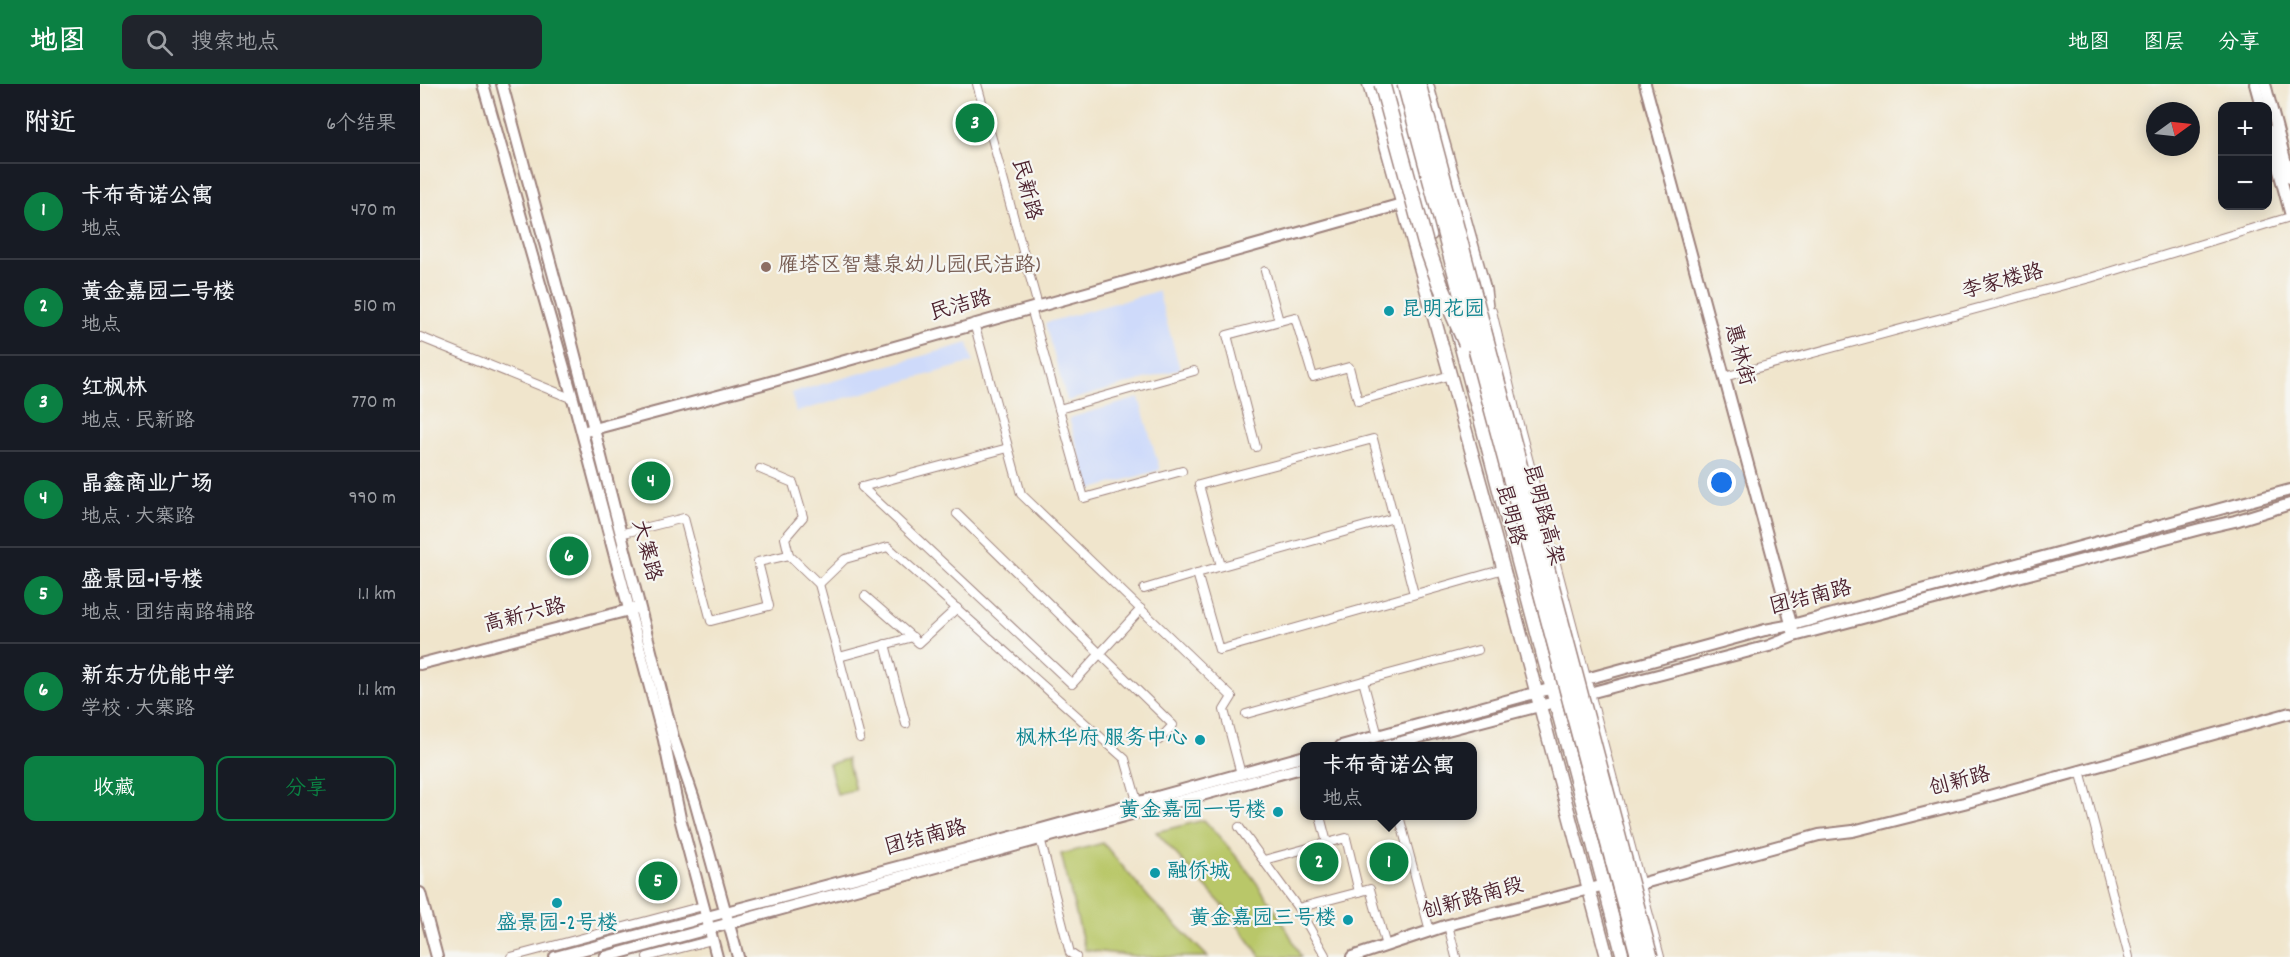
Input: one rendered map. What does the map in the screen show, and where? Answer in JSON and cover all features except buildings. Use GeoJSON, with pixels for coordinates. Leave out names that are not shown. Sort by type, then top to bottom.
{"type":"FeatureCollection","features":[{"type":"Feature","properties":{"kind":"highway"},"geometry":{"type":"LineString","coordinates":[[1382,84],[1431,261],[1485,388]]}},
{"type":"Feature","properties":{"kind":"highway","name":"昆明路高架"},"geometry":{"type":"LineString","coordinates":[[1405,84],[1639,957]]}},
{"type":"Feature","properties":{"kind":"highway","name":"昆明路高架"},"geometry":{"type":"LineString","coordinates":[[1418,84],[1650,957]]}},
{"type":"Feature","properties":{"kind":"highway"},"geometry":{"type":"LineString","coordinates":[[1426,84],[1483,290],[1490,355]]}},
{"type":"Feature","properties":{"kind":"highway"},"geometry":{"type":"LineString","coordinates":[[1625,902],[1633,957]]}},
{"type":"Feature","properties":{"kind":"main road","name":"大寨路"},"geometry":{"type":"LineString","coordinates":[[483,84],[573,399],[587,431],[620,534],[634,609],[695,802],[738,957]]}},
{"type":"Feature","properties":{"kind":"main road","name":"大寨路"},"geometry":{"type":"LineString","coordinates":[[502,84],[569,333],[587,431],[634,609],[680,818],[717,957]]}},
{"type":"Feature","properties":{"kind":"main road","name":"昆明路"},"geometry":{"type":"LineString","coordinates":[[1369,84],[1451,375],[1607,957]]}},
{"type":"Feature","properties":{"kind":"main road","name":"昆明路"},"geometry":{"type":"LineString","coordinates":[[1390,84],[1623,957]]}},
{"type":"Feature","properties":{"kind":"main road","name":"惠林街"},"geometry":{"type":"LineString","coordinates":[[1645,84],[1793,631]]}},
{"type":"Feature","properties":{"kind":"main road"},"geometry":{"type":"LineString","coordinates":[[2255,84],[2260,102]]}},
{"type":"Feature","properties":{"kind":"main road"},"geometry":{"type":"LineString","coordinates":[[2265,84],[2290,178]]}},
{"type":"Feature","properties":{"kind":"main road"},"geometry":{"type":"LineString","coordinates":[[2272,145],[2290,212]]}},
{"type":"Feature","properties":{"kind":"main road","name":"民洁路"},"geometry":{"type":"LineString","coordinates":[[587,431],[753,387],[1421,199]]}},
{"type":"Feature","properties":{"kind":"main road","name":"团结南路"},"geometry":{"type":"LineString","coordinates":[[1405,742],[1769,646],[1793,631],[2290,489]]}},
{"type":"Feature","properties":{"kind":"main road","name":"团结南路"},"geometry":{"type":"LineString","coordinates":[[1358,742],[1765,630],[1793,631],[2287,506]]}},
{"type":"Feature","properties":{"kind":"main road","name":"高新六路"},"geometry":{"type":"LineString","coordinates":[[420,664],[634,609]]}},
{"type":"Feature","properties":{"kind":"main road","name":"创新路"},"geometry":{"type":"LineString","coordinates":[[1640,884],[1819,835],[1853,831],[1886,823],[2290,713]]}},
{"type":"Feature","properties":{"kind":"main road","name":"团结南路"},"geometry":{"type":"LineString","coordinates":[[605,957],[711,935],[729,924],[1039,834],[1137,801],[1300,757]]}},
{"type":"Feature","properties":{"kind":"main road","name":"团结南路"},"geometry":{"type":"LineString","coordinates":[[555,957],[705,911],[726,911],[1300,768]]}},
{"type":"Feature","properties":{"kind":"main road","name":"创新路南段"},"geometry":{"type":"LineString","coordinates":[[1352,957],[1448,925],[1605,885]]}},
{"type":"Feature","properties":{"kind":"main road"},"geometry":{"type":"LineString","coordinates":[[420,893],[437,957]]}},
{"type":"Feature","properties":{"kind":"street","name":"民新路"},"geometry":{"type":"LineString","coordinates":[[977,84],[1059,409],[1084,498],[1182,471]]}},
{"type":"Feature","properties":{"kind":"street","name":"昆明路"},"geometry":{"type":"LineString","coordinates":[[1432,84],[1659,957]]}},
{"type":"Feature","properties":{"kind":"street","name":"李家楼路"},"geometry":{"type":"LineString","coordinates":[[1724,377],[2090,278],[2290,217]]}},
{"type":"Feature","properties":{"kind":"street"},"geometry":{"type":"LineString","coordinates":[[1265,271],[1279,321]]}},
{"type":"Feature","properties":{"kind":"street"},"geometry":{"type":"LineString","coordinates":[[1256,447],[1227,335],[1295,317],[1313,377],[1349,367],[1358,402],[1451,375]]}},
{"type":"Feature","properties":{"kind":"street"},"geometry":{"type":"LineString","coordinates":[[974,323],[1021,494],[1232,697],[1224,710],[1241,774]]}},
{"type":"Feature","properties":{"kind":"street"},"geometry":{"type":"LineString","coordinates":[[420,338],[573,399]]}},
{"type":"Feature","properties":{"kind":"street"},"geometry":{"type":"LineString","coordinates":[[1059,409],[1194,371]]}},
{"type":"Feature","properties":{"kind":"street"},"geometry":{"type":"LineString","coordinates":[[1221,567],[1199,485],[1372,439],[1414,594]]}},
{"type":"Feature","properties":{"kind":"street"},"geometry":{"type":"LineString","coordinates":[[1008,448],[862,487],[1072,684],[1141,609]]}},
{"type":"Feature","properties":{"kind":"street"},"geometry":{"type":"LineString","coordinates":[[760,469],[793,483],[803,517],[784,538],[789,555],[819,584],[860,738]]}},
{"type":"Feature","properties":{"kind":"street"},"geometry":{"type":"LineString","coordinates":[[957,514],[1173,725],[1159,740]]}},
{"type":"Feature","properties":{"kind":"street"},"geometry":{"type":"LineString","coordinates":[[620,534],[684,518],[711,621],[768,606],[758,562],[789,555]]}},
{"type":"Feature","properties":{"kind":"street"},"geometry":{"type":"LineString","coordinates":[[1144,589],[1394,518]]}},
{"type":"Feature","properties":{"kind":"street"},"geometry":{"type":"LineString","coordinates":[[819,584],[845,559],[888,547],[1125,759],[1137,801]]}},
{"type":"Feature","properties":{"kind":"street"},"geometry":{"type":"LineString","coordinates":[[1197,573],[1219,650],[1503,569]]}},
{"type":"Feature","properties":{"kind":"street"},"geometry":{"type":"LineString","coordinates":[[865,596],[919,643],[957,608]]}},
{"type":"Feature","properties":{"kind":"street"},"geometry":{"type":"LineString","coordinates":[[839,657],[913,637]]}},
{"type":"Feature","properties":{"kind":"street"},"geometry":{"type":"LineString","coordinates":[[885,645],[906,724]]}},
{"type":"Feature","properties":{"kind":"street"},"geometry":{"type":"LineString","coordinates":[[1246,714],[1478,650]]}},
{"type":"Feature","properties":{"kind":"street"},"geometry":{"type":"LineString","coordinates":[[1363,681],[1378,736]]}},
{"type":"Feature","properties":{"kind":"street"},"geometry":{"type":"LineString","coordinates":[[2080,770],[2130,957]]}},
{"type":"Feature","properties":{"kind":"street"},"geometry":{"type":"LineString","coordinates":[[1321,820],[1327,843]]}},
{"type":"Feature","properties":{"kind":"street"},"geometry":{"type":"LineString","coordinates":[[1400,820],[1430,931]]}},
{"type":"Feature","properties":{"kind":"street"},"geometry":{"type":"LineString","coordinates":[[1239,827],[1298,908],[1325,955]]}},
{"type":"Feature","properties":{"kind":"street"},"geometry":{"type":"LineString","coordinates":[[1039,834],[1070,953],[1076,957]]}},
{"type":"Feature","properties":{"kind":"street"},"geometry":{"type":"LineString","coordinates":[[1264,860],[1346,838],[1359,892]]}},
{"type":"Feature","properties":{"kind":"street"},"geometry":{"type":"LineString","coordinates":[[1605,885],[1640,884]]}},
{"type":"Feature","properties":{"kind":"street"},"geometry":{"type":"LineString","coordinates":[[1298,908],[1370,889],[1386,946]]}},
{"type":"Feature","properties":{"kind":"street"},"geometry":{"type":"LineString","coordinates":[[511,957],[705,911]]}},
{"type":"Feature","properties":{"kind":"street"},"geometry":{"type":"LineString","coordinates":[[1448,925],[1456,957]]}},
{"type":"Feature","properties":{"kind":"street"},"geometry":{"type":"LineString","coordinates":[[647,957],[711,935]]}},
{"type":"Feature","properties":{"kind":"shaded area"},"geometry":{"type":"Polygon","coordinates":[[[1158,291],[1180,369],[1067,401],[1045,323],[1158,291]]]}},
{"type":"Feature","properties":{"kind":"shaded area"},"geometry":{"type":"Polygon","coordinates":[[[968,343],[973,362],[796,412],[791,393],[968,343]]]}},
{"type":"Feature","properties":{"kind":"shaded area"},"geometry":{"type":"Polygon","coordinates":[[[1139,398],[1160,470],[1089,490],[1069,418],[1139,398]]]}},
{"type":"Feature","properties":{"kind":"green space"},"geometry":{"type":"Polygon","coordinates":[[[847,759],[855,790],[837,794],[829,764],[847,759]]]}},
{"type":"Feature","properties":{"kind":"green space"},"geometry":{"type":"Polygon","coordinates":[[[1204,820],[1258,885],[1292,938],[1301,957],[1261,957],[1224,907],[1156,832],[1204,820]]]}},
{"type":"Feature","properties":{"kind":"green space"},"geometry":{"type":"Polygon","coordinates":[[[1103,843],[1150,899],[1208,957],[1144,957],[1085,950],[1061,854],[1103,843]]]}},
{"type":"Feature","properties":{"kind":"place","name":"红枫林"},"geometry":{"type":"Point","coordinates":[975,123]}},
{"type":"Feature","properties":{"kind":"place","name":"雁塔区智慧泉幼儿园(民洁路)"},"geometry":{"type":"Point","coordinates":[766,267]}},
{"type":"Feature","properties":{"kind":"place","name":"昆明花园"},"geometry":{"type":"Point","coordinates":[1389,311]}},
{"type":"Feature","properties":{"kind":"place","name":"晶鑫商业广场"},"geometry":{"type":"Point","coordinates":[651,481]}},
{"type":"Feature","properties":{"kind":"place","name":"新东方优能中学"},"geometry":{"type":"Point","coordinates":[569,556]}},
{"type":"Feature","properties":{"kind":"place","name":"枫林华府 服务中心"},"geometry":{"type":"Point","coordinates":[1200,740]}},
{"type":"Feature","properties":{"kind":"place","name":"黄金嘉园一号楼"},"geometry":{"type":"Point","coordinates":[1278,812]}},
{"type":"Feature","properties":{"kind":"place","name":"黄金嘉园二号楼"},"geometry":{"type":"Point","coordinates":[1319,862]}},
{"type":"Feature","properties":{"kind":"place","name":"卡布奇诺公寓"},"geometry":{"type":"Point","coordinates":[1389,862]}},
{"type":"Feature","properties":{"kind":"place","name":"融侨城"},"geometry":{"type":"Point","coordinates":[1155,873]}},
{"type":"Feature","properties":{"kind":"place","name":"盛景园-1号楼"},"geometry":{"type":"Point","coordinates":[658,881]}},
{"type":"Feature","properties":{"kind":"place","name":"盛景园-2号楼"},"geometry":{"type":"Point","coordinates":[557,903]}},
{"type":"Feature","properties":{"kind":"place","name":"黄金嘉园三号楼"},"geometry":{"type":"Point","coordinates":[1348,920]}}]}
